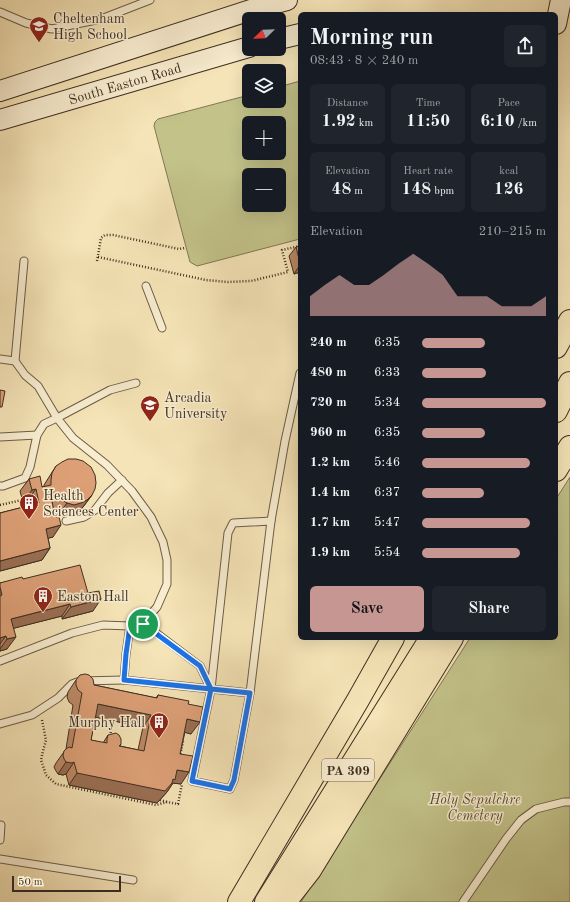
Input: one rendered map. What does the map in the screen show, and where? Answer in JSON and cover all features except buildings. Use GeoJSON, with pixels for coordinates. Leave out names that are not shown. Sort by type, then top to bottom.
{"type":"FeatureCollection","features":[{"type":"Feature","properties":{"kind":"highway"},"geometry":{"type":"LineString","coordinates":[[558,343],[570,321]]}},
{"type":"Feature","properties":{"kind":"highway"},"geometry":{"type":"LineString","coordinates":[[558,407],[570,383]]}},
{"type":"Feature","properties":{"kind":"highway"},"geometry":{"type":"LineString","coordinates":[[558,467],[570,447]]}},
{"type":"Feature","properties":{"kind":"highway"},"geometry":{"type":"LineString","coordinates":[[358,700],[384,640]]}},
{"type":"Feature","properties":{"kind":"highway","name":"PA 309"},"geometry":{"type":"LineString","coordinates":[[239,902],[392,640]]}},
{"type":"Feature","properties":{"kind":"highway","name":"PA 309"},"geometry":{"type":"LineString","coordinates":[[266,902],[430,640]]}},
{"type":"Feature","properties":{"kind":"highway"},"geometry":{"type":"LineString","coordinates":[[285,902],[310,870],[451,640]]}},
{"type":"Feature","properties":{"kind":"main road"},"geometry":{"type":"LineString","coordinates":[[0,91],[256,8],[287,0]]}},
{"type":"Feature","properties":{"kind":"main road"},"geometry":{"type":"LineString","coordinates":[[558,14],[561,0]]}},
{"type":"Feature","properties":{"kind":"main road"},"geometry":{"type":"LineString","coordinates":[[558,29],[570,32]]}},
{"type":"Feature","properties":{"kind":"main road"},"geometry":{"type":"LineString","coordinates":[[286,37],[298,34]]}},
{"type":"Feature","properties":{"kind":"main road","name":"South Easton Road"},"geometry":{"type":"LineString","coordinates":[[0,120],[242,49]]}},
{"type":"Feature","properties":{"kind":"lane"},"geometry":{"type":"LineString","coordinates":[[0,12],[26,23],[52,29],[101,19],[150,0]]}},
{"type":"Feature","properties":{"kind":"lane"},"geometry":{"type":"LineString","coordinates":[[0,662],[72,633],[103,625],[130,626],[143,624],[157,607],[168,584],[167,560],[163,542],[151,517],[122,480],[107,465],[73,438],[57,418],[38,386],[26,375],[15,361],[24,261]]}},
{"type":"Feature","properties":{"kind":"lane"},"geometry":{"type":"LineString","coordinates":[[146,286],[162,328]]}},
{"type":"Feature","properties":{"kind":"lane"},"geometry":{"type":"LineString","coordinates":[[0,359],[15,361]]}},
{"type":"Feature","properties":{"kind":"lane"},"geometry":{"type":"LineString","coordinates":[[0,486],[4,486],[24,478],[30,467],[37,435],[44,424],[110,390],[136,382]]}},
{"type":"Feature","properties":{"kind":"lane"},"geometry":{"type":"LineString","coordinates":[[271,521],[233,523],[228,533],[211,689],[192,781],[230,789],[234,780],[250,693],[271,521],[285,441],[298,382]]}},
{"type":"Feature","properties":{"kind":"lane"},"geometry":{"type":"LineString","coordinates":[[0,437],[37,435]]}},
{"type":"Feature","properties":{"kind":"lane"},"geometry":{"type":"LineString","coordinates":[[66,521],[84,517],[95,510],[108,493],[122,480]]}},
{"type":"Feature","properties":{"kind":"lane"},"geometry":{"type":"LineString","coordinates":[[143,624],[200,666],[211,689]]}},
{"type":"Feature","properties":{"kind":"lane"},"geometry":{"type":"LineString","coordinates":[[124,680],[130,626]]}},
{"type":"Feature","properties":{"kind":"lane"},"geometry":{"type":"LineString","coordinates":[[0,724],[32,715],[58,698],[72,684],[80,680],[124,680],[250,693]]}},
{"type":"Feature","properties":{"kind":"lane"},"geometry":{"type":"LineString","coordinates":[[462,902],[521,820],[536,809],[564,802],[570,802]]}},
{"type":"Feature","properties":{"kind":"lane"},"geometry":{"type":"LineString","coordinates":[[0,825],[0,840]]}},
{"type":"Feature","properties":{"kind":"lane"},"geometry":{"type":"LineString","coordinates":[[0,859],[133,880]]}},
{"type":"Feature","properties":{"kind":"path"},"geometry":{"type":"LineString","coordinates":[[185,248],[179,249],[105,234],[101,238],[97,259],[206,280],[238,282],[288,272],[282,250],[298,246]]}},
{"type":"Feature","properties":{"kind":"path"},"geometry":{"type":"LineString","coordinates":[[0,500],[1,505],[22,500]]}},
{"type":"Feature","properties":{"kind":"path"},"geometry":{"type":"LineString","coordinates":[[39,710],[42,717],[46,740],[41,760],[46,775],[56,784],[156,805],[167,802]]}},
{"type":"Feature","properties":{"kind":"path"},"geometry":{"type":"LineString","coordinates":[[109,739],[113,721]]}},
{"type":"Feature","properties":{"kind":"path"},"geometry":{"type":"LineString","coordinates":[[180,761],[183,741]]}},
{"type":"Feature","properties":{"kind":"path"},"geometry":{"type":"LineString","coordinates":[[160,800],[178,804],[183,779]]}},
{"type":"Feature","properties":{"kind":"green space"},"geometry":{"type":"Polygon","coordinates":[[[298,82],[298,240],[197,266],[190,262],[154,126],[158,119],[242,97],[242,108],[286,108],[286,85],[298,82]]]}},
{"type":"Feature","properties":{"kind":"green space","name":"Holy Sepulchre Cemetery"},"geometry":{"type":"Polygon","coordinates":[[[570,477],[570,902],[301,902],[469,640],[558,640],[558,496],[570,477]]]}},
{"type":"Feature","properties":{"kind":"place","name":"Cheltenham High School"},"geometry":{"type":"Point","coordinates":[39,43]}},
{"type":"Feature","properties":{"kind":"place","name":"Arcadia University"},"geometry":{"type":"Point","coordinates":[150,422]}},
{"type":"Feature","properties":{"kind":"place","name":"Health Sciences Center"},"geometry":{"type":"Point","coordinates":[29,520]}},
{"type":"Feature","properties":{"kind":"place","name":"Easton Hall"},"geometry":{"type":"Point","coordinates":[43,613]}},
{"type":"Feature","properties":{"kind":"place","name":"Murphy Hall"},"geometry":{"type":"Point","coordinates":[159,739]}},
{"type":"Feature","properties":{"kind":"route"},"geometry":{"type":"LineString","coordinates":[[143,624],[130,626],[124,680],[211,689],[192,781],[230,789],[234,780],[250,693],[211,689],[200,666],[143,624]]}}]}
